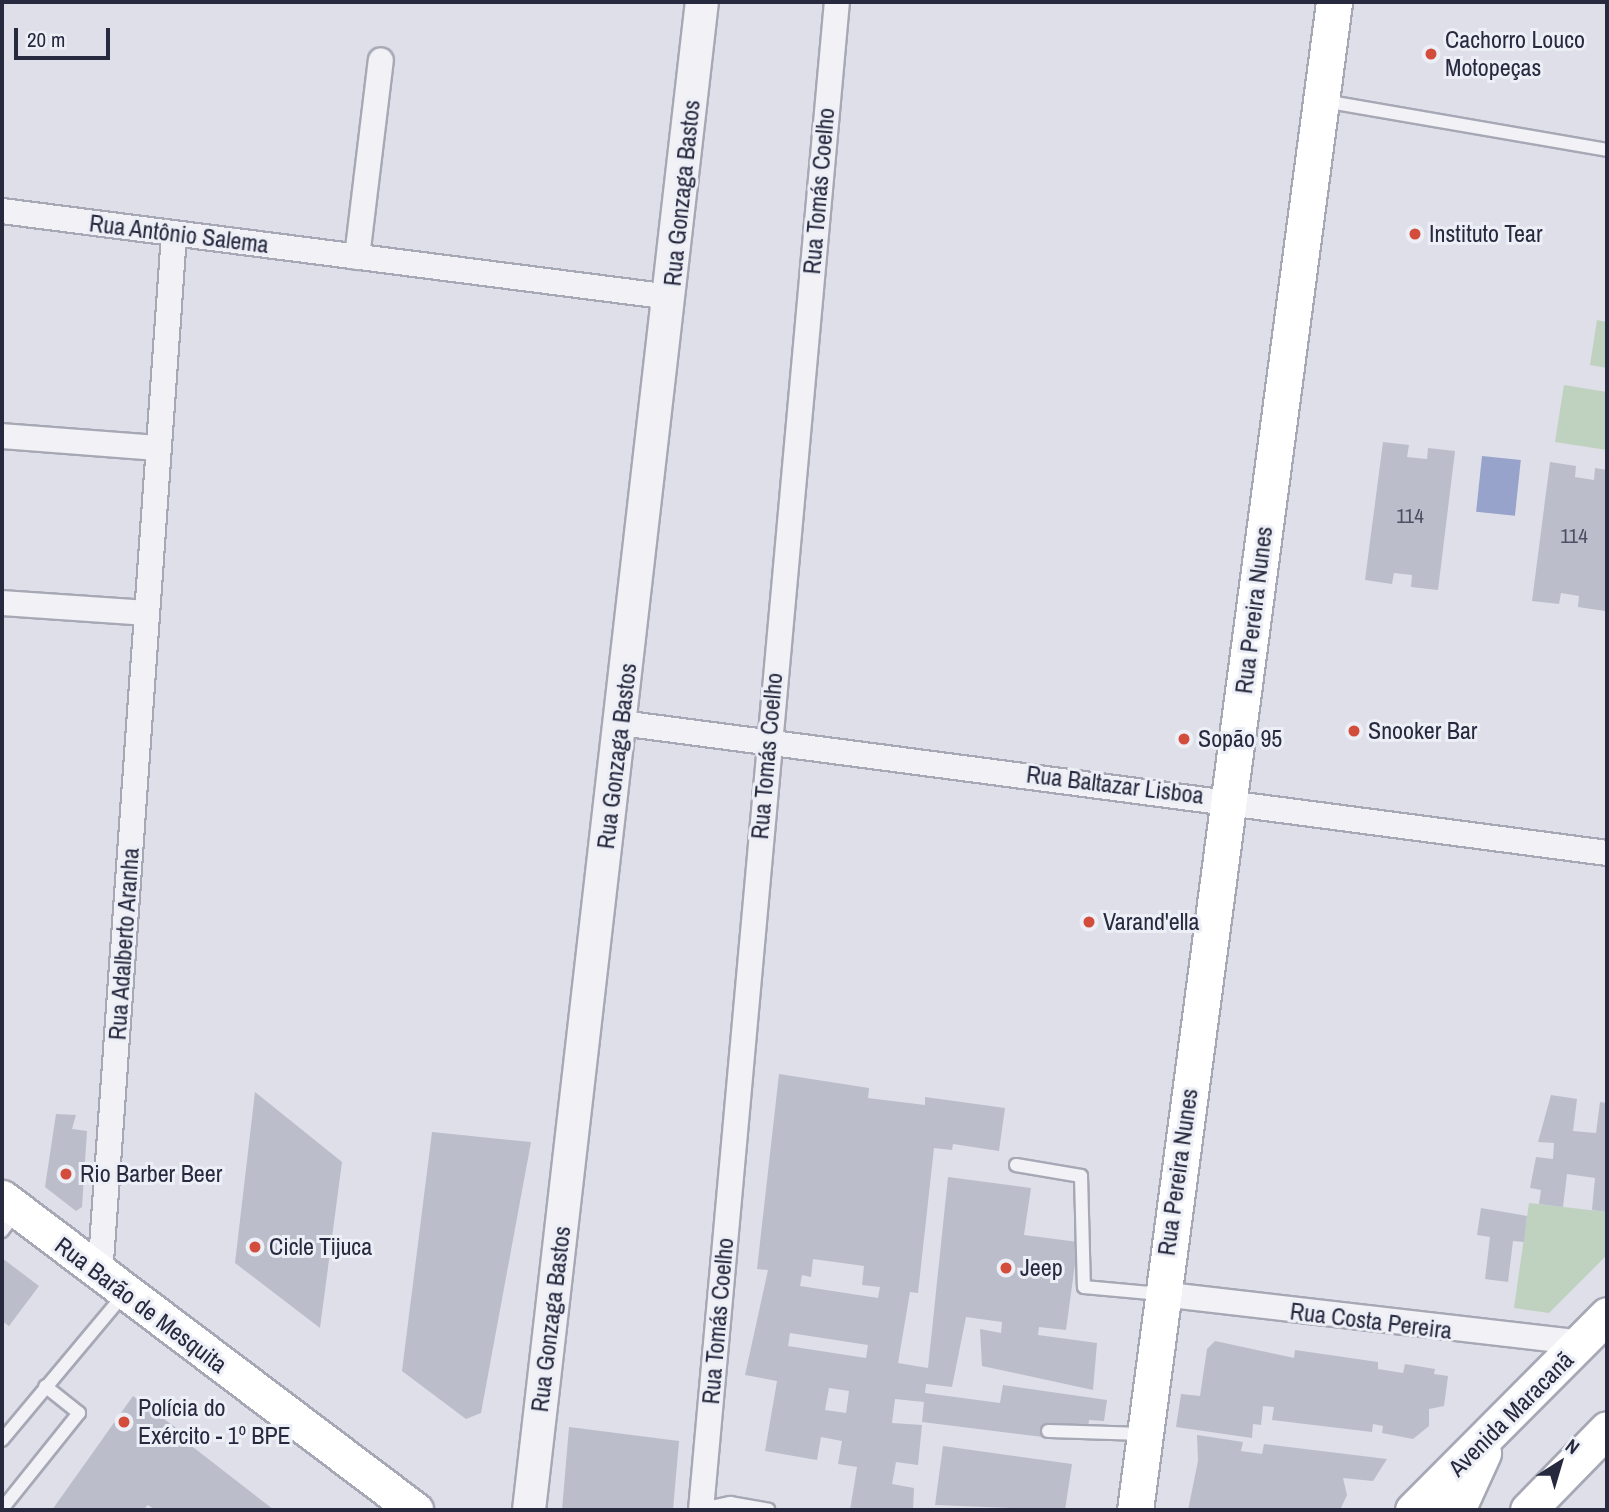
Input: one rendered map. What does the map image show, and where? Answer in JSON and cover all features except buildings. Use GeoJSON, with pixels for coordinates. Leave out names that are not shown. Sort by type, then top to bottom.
{"type":"FeatureCollection","features":[{"type":"Feature","properties":{"kind":"main road","name":"Rua Pereira Nunes"},"geometry":{"type":"LineString","coordinates":[[1135,1510],[1161,1294],[1230,800],[1334,2]]}},
{"type":"Feature","properties":{"kind":"main road","name":"Rua Barão de Mesquita"},"geometry":{"type":"LineString","coordinates":[[7,1213],[112,1284],[415,1510]]}},
{"type":"Feature","properties":{"kind":"main road","name":"Avenida Maracanã"},"geometry":{"type":"LineString","coordinates":[[1413,1510],[1492,1434],[1607,1315]]}},
{"type":"Feature","properties":{"kind":"main road"},"geometry":{"type":"LineString","coordinates":[[1528,1510],[1607,1429]]}},
{"type":"Feature","properties":{"kind":"main road"},"geometry":{"type":"LineString","coordinates":[[1457,1510],[1492,1434]]}},
{"type":"Feature","properties":{"kind":"street","name":"Rua Gonzaga Bastos"},"geometry":{"type":"LineString","coordinates":[[529,1510],[671,297],[702,2]]}},
{"type":"Feature","properties":{"kind":"street","name":"Rua Tomás Coelho"},"geometry":{"type":"LineString","coordinates":[[701,1510],[768,740],[837,2]]}},
{"type":"Feature","properties":{"kind":"street"},"geometry":{"type":"LineString","coordinates":[[356,257],[382,60]]}},
{"type":"Feature","properties":{"kind":"street","name":"Rua Antônio Salema"},"geometry":{"type":"LineString","coordinates":[[2,211],[671,297]]}},
{"type":"Feature","properties":{"kind":"street","name":"Rua Adalberto Aranha"},"geometry":{"type":"LineString","coordinates":[[112,1284],[147,613],[174,234]]}},
{"type":"Feature","properties":{"kind":"street"},"geometry":{"type":"LineString","coordinates":[[2,436],[159,448]]}},
{"type":"Feature","properties":{"kind":"street"},"geometry":{"type":"LineString","coordinates":[[2,603],[147,613]]}},
{"type":"Feature","properties":{"kind":"street","name":"Rua Baltazar Lisboa"},"geometry":{"type":"LineString","coordinates":[[621,723],[1230,800],[1607,853]]}},
{"type":"Feature","properties":{"kind":"street","name":"Rua Costa Pereira"},"geometry":{"type":"LineString","coordinates":[[1161,1294],[1582,1343]]}},
{"type":"Feature","properties":{"kind":"lane"},"geometry":{"type":"LineString","coordinates":[[1321,101],[1607,150]]}},
{"type":"Feature","properties":{"kind":"lane"},"geometry":{"type":"LineString","coordinates":[[1016,1165],[1081,1176],[1084,1287],[1161,1294]]}},
{"type":"Feature","properties":{"kind":"lane"},"geometry":{"type":"LineString","coordinates":[[2,1440],[45,1386],[68,1367],[112,1284]]}},
{"type":"Feature","properties":{"kind":"lane"},"geometry":{"type":"LineString","coordinates":[[2,1509],[79,1413],[45,1386]]}},
{"type":"Feature","properties":{"kind":"lane"},"geometry":{"type":"LineString","coordinates":[[1048,1431],[1144,1434]]}},
{"type":"Feature","properties":{"kind":"lane"},"geometry":{"type":"LineString","coordinates":[[701,1510],[730,1503],[768,1510]]}},
{"type":"Feature","properties":{"kind":"green space"},"geometry":{"type":"Polygon","coordinates":[[[1597,320],[1607,322],[1607,368],[1590,365],[1597,320]]]}},
{"type":"Feature","properties":{"kind":"green space"},"geometry":{"type":"Polygon","coordinates":[[[1564,385],[1607,392],[1607,450],[1555,442],[1564,385]]]}},
{"type":"Feature","properties":{"kind":"green space"},"geometry":{"type":"Polygon","coordinates":[[[1529,1203],[1607,1212],[1607,1255],[1549,1313],[1514,1308],[1529,1203]]]}},
{"type":"Feature","properties":{"kind":"water"},"geometry":{"type":"Polygon","coordinates":[[[1482,456],[1521,460],[1515,516],[1476,512],[1482,456]]]}},
{"type":"Feature","properties":{"kind":"place","name":"Cachorro Louco Motopeças"},"geometry":{"type":"Point","coordinates":[1431,54]}},
{"type":"Feature","properties":{"kind":"place","name":"Instituto Tear"},"geometry":{"type":"Point","coordinates":[1415,234]}},
{"type":"Feature","properties":{"kind":"place","name":"Snooker Bar"},"geometry":{"type":"Point","coordinates":[1354,731]}},
{"type":"Feature","properties":{"kind":"place","name":"Sopão 95"},"geometry":{"type":"Point","coordinates":[1184,739]}},
{"type":"Feature","properties":{"kind":"place","name":"Varand'ella"},"geometry":{"type":"Point","coordinates":[1089,922]}},
{"type":"Feature","properties":{"kind":"place","name":"Rio Barber Beer"},"geometry":{"type":"Point","coordinates":[66,1174]}},
{"type":"Feature","properties":{"kind":"place","name":"Cicle Tijuca"},"geometry":{"type":"Point","coordinates":[255,1247]}},
{"type":"Feature","properties":{"kind":"place","name":"Jeep"},"geometry":{"type":"Point","coordinates":[1006,1268]}},
{"type":"Feature","properties":{"kind":"place","name":"Polícia do Exército - 1º BPE"},"geometry":{"type":"Point","coordinates":[124,1422]}}]}
